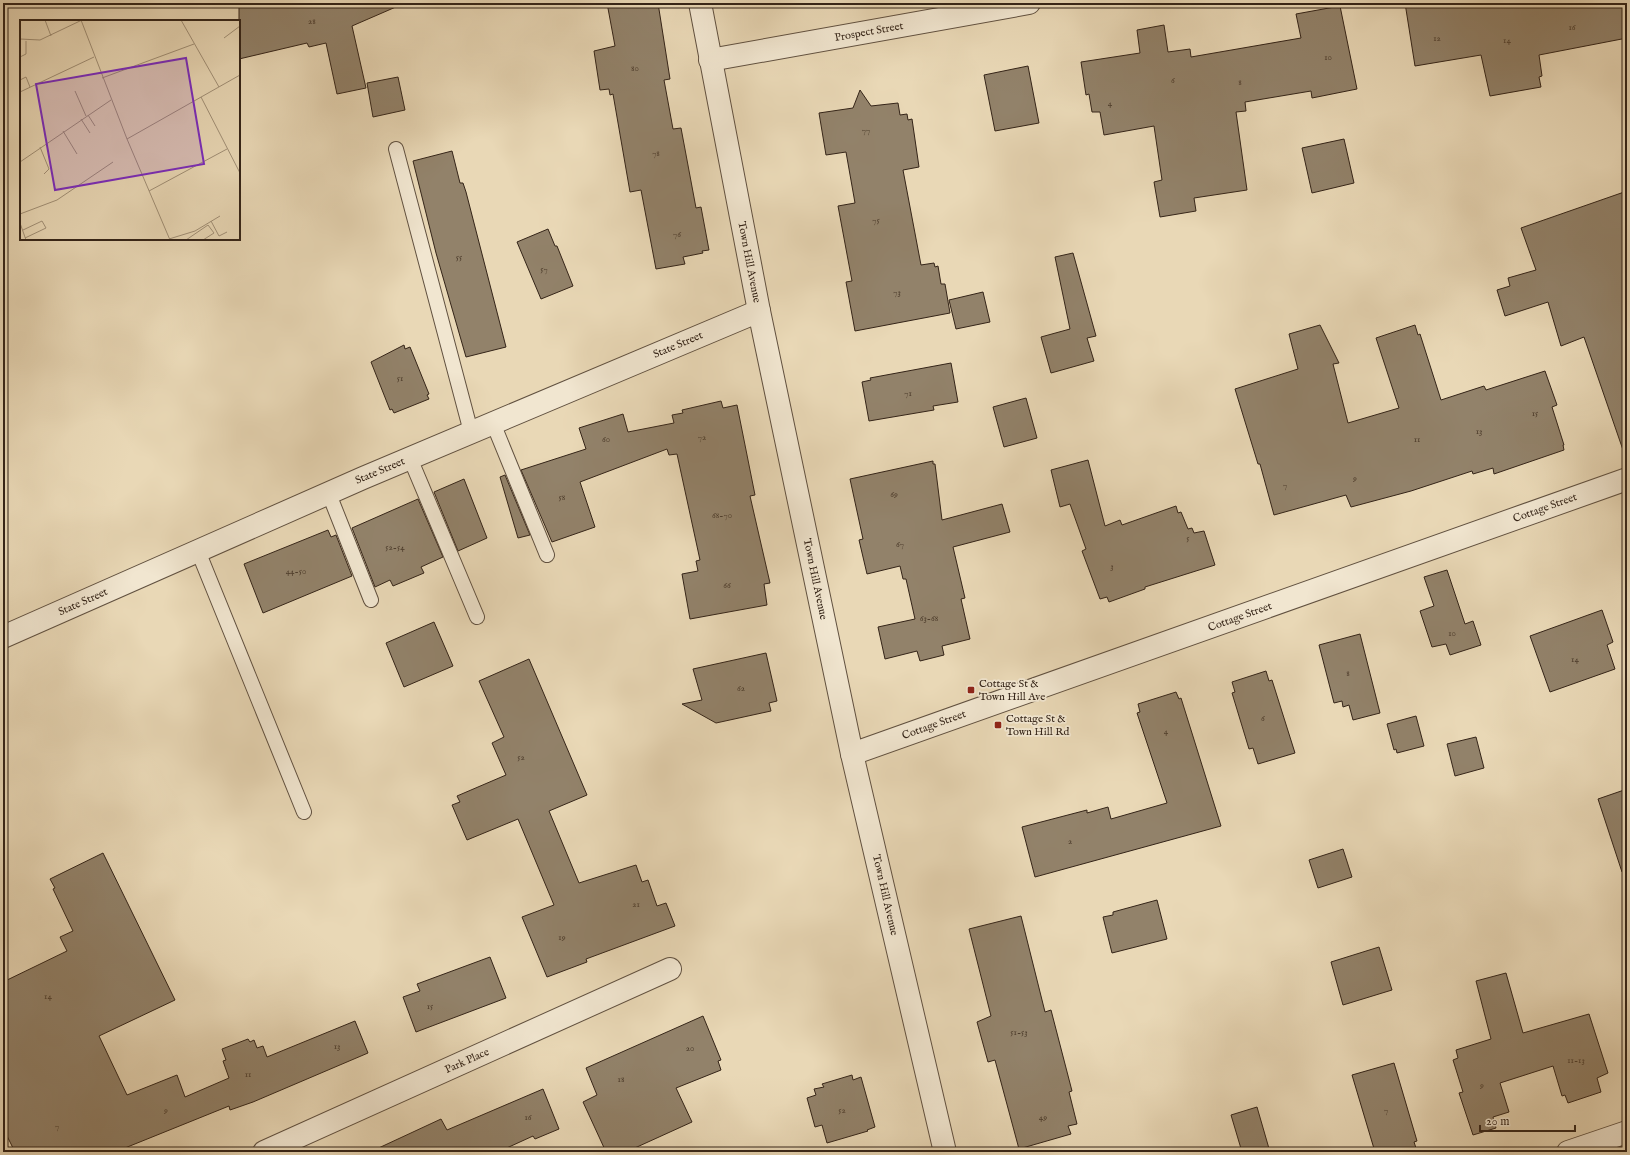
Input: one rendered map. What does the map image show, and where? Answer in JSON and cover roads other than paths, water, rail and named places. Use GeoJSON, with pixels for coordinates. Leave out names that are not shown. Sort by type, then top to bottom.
{"type":"FeatureCollection","features":[{"type":"Feature","properties":{"kind":"street","name":"Town Hill Avenue"},"geometry":{"type":"LineString","coordinates":[[700,3],[759,310],[852,754],[945,1152]]}},
{"type":"Feature","properties":{"kind":"street","name":"Prospect Street"},"geometry":{"type":"LineString","coordinates":[[710,60],[1029,3]]}},
{"type":"Feature","properties":{"kind":"street","name":"State Street"},"geometry":{"type":"LineString","coordinates":[[3,637],[410,458],[759,310]]}},
{"type":"Feature","properties":{"kind":"street","name":"Cottage Street"},"geometry":{"type":"LineString","coordinates":[[852,754],[1627,479]]}},
{"type":"Feature","properties":{"kind":"street","name":"Park Place"},"geometry":{"type":"LineString","coordinates":[[264,1152],[670,969]]}},
{"type":"Feature","properties":{"kind":"street"},"geometry":{"type":"LineString","coordinates":[[1568,1152],[1627,1132]]}},
{"type":"Feature","properties":{"kind":"lane"},"geometry":{"type":"LineString","coordinates":[[396,149],[471,432]]}},
{"type":"Feature","properties":{"kind":"lane"},"geometry":{"type":"LineString","coordinates":[[493,423],[546,555]]}},
{"type":"Feature","properties":{"kind":"lane"},"geometry":{"type":"LineString","coordinates":[[410,458],[477,617]]}},
{"type":"Feature","properties":{"kind":"lane"},"geometry":{"type":"LineString","coordinates":[[328,494],[371,600]]}},
{"type":"Feature","properties":{"kind":"lane"},"geometry":{"type":"LineString","coordinates":[[198,551],[304,812]]}},
{"type":"Feature","properties":{"kind":"place","name":"Cottage St & Town Hill Ave"},"geometry":{"type":"Point","coordinates":[971,690]}},
{"type":"Feature","properties":{"kind":"place","name":"Cottage St & Town Hill Rd"},"geometry":{"type":"Point","coordinates":[998,725]}}]}
